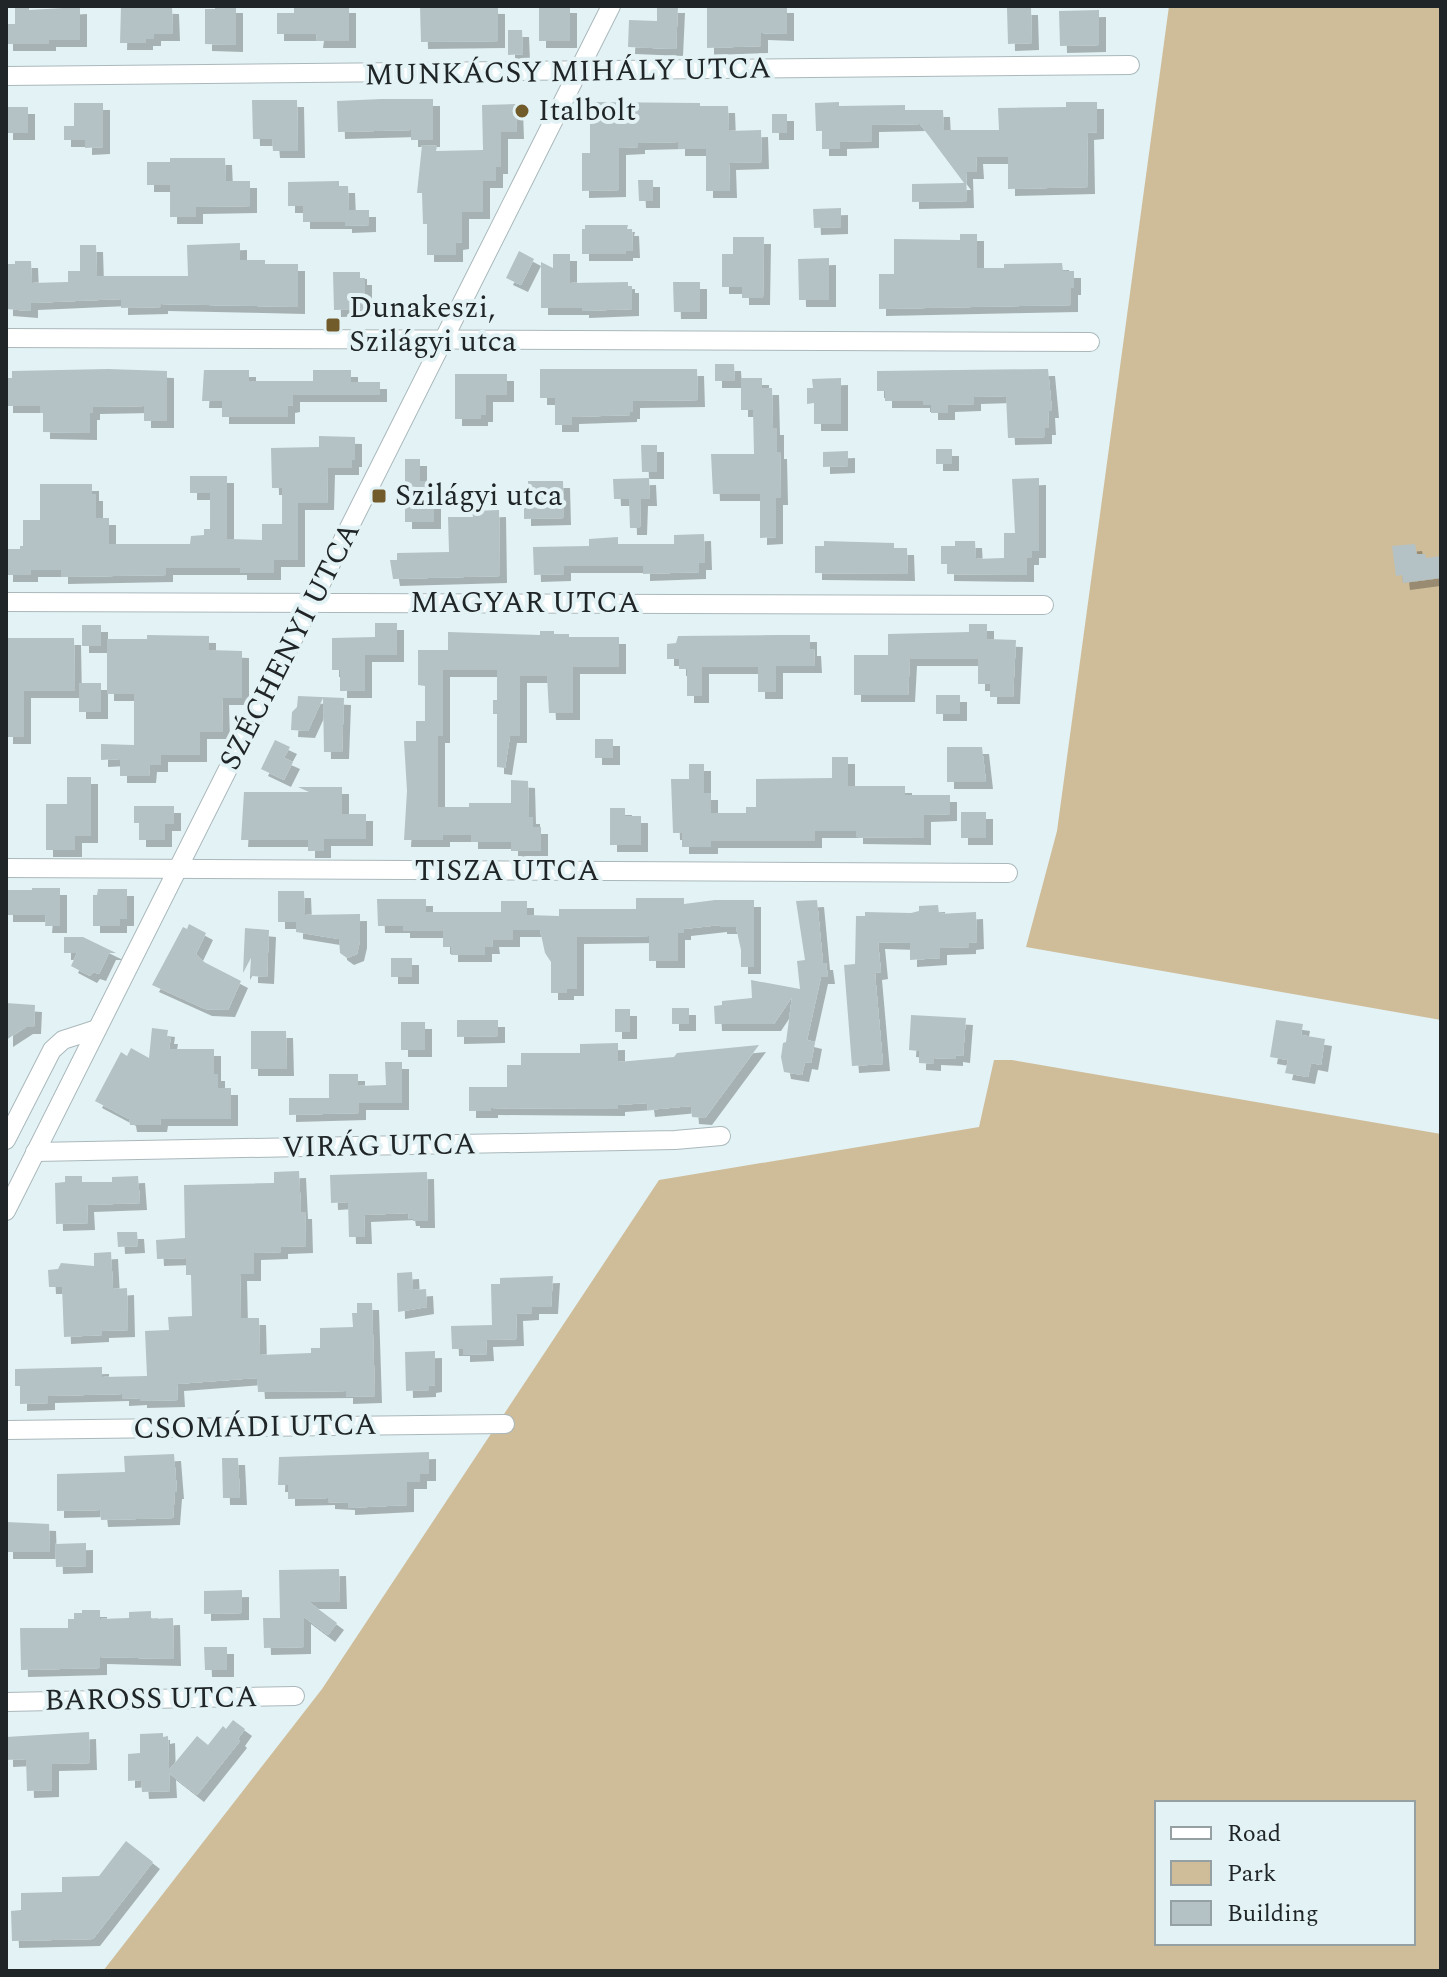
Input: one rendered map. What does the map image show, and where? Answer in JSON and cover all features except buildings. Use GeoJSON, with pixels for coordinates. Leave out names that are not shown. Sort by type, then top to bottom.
{"type":"FeatureCollection","features":[{"type":"Feature","properties":{"kind":"street","name":"SZÉCHENYI UTCA"},"geometry":{"type":"LineString","coordinates":[[6,1211],[611,6]]}},
{"type":"Feature","properties":{"kind":"street","name":"MUNKÁCSY MIHÁLY UTCA"},"geometry":{"type":"LineString","coordinates":[[6,76],[1130,65]]}},
{"type":"Feature","properties":{"kind":"street"},"geometry":{"type":"LineString","coordinates":[[6,338],[1090,342]]}},
{"type":"Feature","properties":{"kind":"street","name":"MAGYAR UTCA"},"geometry":{"type":"LineString","coordinates":[[6,602],[1044,605]]}},
{"type":"Feature","properties":{"kind":"street","name":"TISZA UTCA"},"geometry":{"type":"LineString","coordinates":[[6,868],[1008,873]]}},
{"type":"Feature","properties":{"kind":"street"},"geometry":{"type":"LineString","coordinates":[[6,1140],[52,1050],[63,1040],[97,1029]]}},
{"type":"Feature","properties":{"kind":"street","name":"VIRÁG UTCA"},"geometry":{"type":"LineString","coordinates":[[35,1152],[659,1141],[721,1136]]}},
{"type":"Feature","properties":{"kind":"street","name":"CSOMÁDI UTCA"},"geometry":{"type":"LineString","coordinates":[[6,1430],[505,1424]]}},
{"type":"Feature","properties":{"kind":"street","name":"BAROSS UTCA"},"geometry":{"type":"LineString","coordinates":[[6,1702],[295,1696]]}},
{"type":"Feature","properties":{"kind":"green space"},"geometry":{"type":"Polygon","coordinates":[[[1169,6],[1441,6],[1441,1020],[1026,947],[1057,831],[1169,6]]]}},
{"type":"Feature","properties":{"kind":"green space"},"geometry":{"type":"Polygon","coordinates":[[[994,1060],[1012,1060],[1441,1134],[1441,1971],[103,1971],[322,1689],[659,1180],[979,1127],[994,1060]]]}},
{"type":"Feature","properties":{"kind":"place","name":"Italbolt"},"geometry":{"type":"Point","coordinates":[522,111]}},
{"type":"Feature","properties":{"kind":"place","name":"Dunakeszi, Szilágyi utca"},"geometry":{"type":"Point","coordinates":[333,325]}},
{"type":"Feature","properties":{"kind":"place","name":"Szilágyi utca"},"geometry":{"type":"Point","coordinates":[379,496]}}]}
